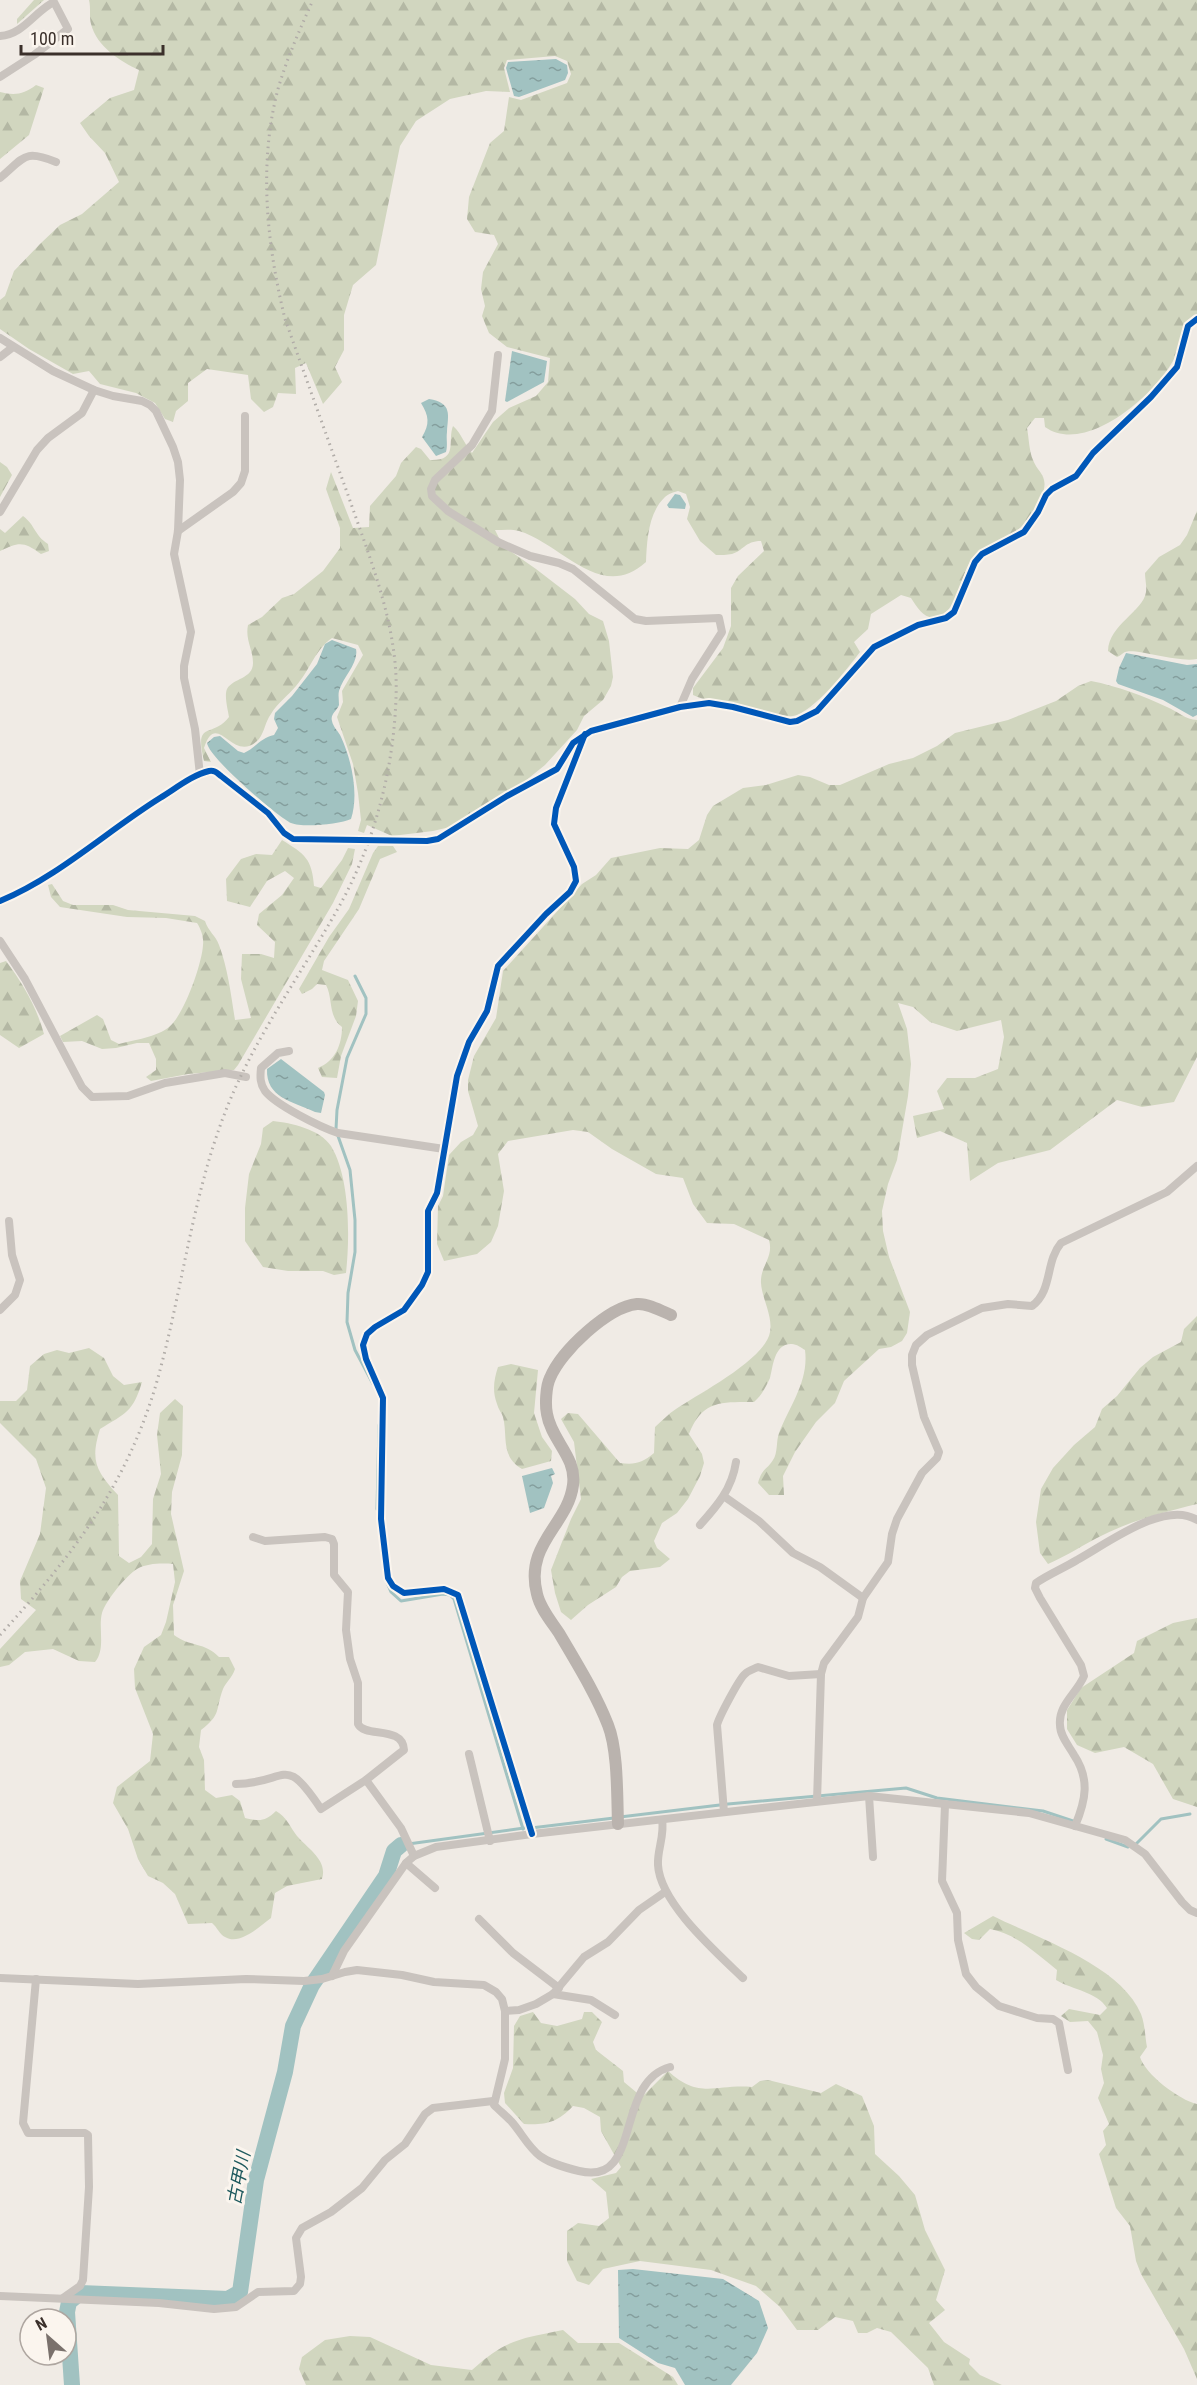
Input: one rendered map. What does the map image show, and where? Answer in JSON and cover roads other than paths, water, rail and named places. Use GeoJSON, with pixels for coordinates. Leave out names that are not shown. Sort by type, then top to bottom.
{"type":"FeatureCollection","features":[{"type":"Feature","properties":{"kind":"street"},"geometry":{"type":"LineString","coordinates":[[0,36],[11,35],[21,29],[54,2],[68,29],[0,77]]}},
{"type":"Feature","properties":{"kind":"street"},"geometry":{"type":"LineString","coordinates":[[0,178],[24,158],[36,154],[56,162]]}},
{"type":"Feature","properties":{"kind":"street"},"geometry":{"type":"LineString","coordinates":[[0,901],[39,882],[139,811],[200,775],[214,771],[268,813],[284,833],[293,839],[427,841],[438,839],[556,769],[573,743],[585,734],[613,724],[680,707],[709,703],[790,722],[818,711],[874,647],[918,625],[945,618],[954,612],[972,568],[982,554],[1024,532],[1052,489],[1076,476],[1093,453],[1151,397],[1177,367],[1188,326],[1197,319]]}},
{"type":"Feature","properties":{"kind":"street"},"geometry":{"type":"LineString","coordinates":[[0,338],[52,370],[94,390],[112,396],[142,401],[156,411],[178,462],[178,531],[174,554],[191,632],[184,678],[195,729],[200,775]]}},
{"type":"Feature","properties":{"kind":"street"},"geometry":{"type":"LineString","coordinates":[[0,357],[13,347]]}},
{"type":"Feature","properties":{"kind":"street"},"geometry":{"type":"LineString","coordinates":[[498,355],[492,411],[472,445],[435,480],[431,489],[432,496],[448,511],[498,542],[530,556],[573,569],[635,619],[646,621],[719,618],[722,632],[693,679],[680,707]]}},
{"type":"Feature","properties":{"kind":"street"},"geometry":{"type":"LineString","coordinates":[[0,512],[37,450],[48,438],[82,413],[94,390]]}},
{"type":"Feature","properties":{"kind":"street"},"geometry":{"type":"LineString","coordinates":[[178,531],[233,492],[241,483],[245,471],[245,416]]}},
{"type":"Feature","properties":{"kind":"street"},"geometry":{"type":"LineString","coordinates":[[531,1834],[458,1595],[444,1589],[404,1593],[393,1586],[388,1578],[381,1510],[383,1398],[366,1359],[363,1345],[367,1334],[375,1327],[404,1310],[422,1285],[428,1272],[428,1211],[437,1193],[457,1077],[469,1042],[487,1011],[498,966],[546,914],[570,892],[576,881],[574,867],[554,824],[556,808],[585,734]]}},
{"type":"Feature","properties":{"kind":"street"},"geometry":{"type":"LineString","coordinates":[[0,941],[26,979],[82,1087],[92,1097],[128,1096],[158,1085],[225,1073],[237,1074],[261,1083]]}},
{"type":"Feature","properties":{"kind":"street"},"geometry":{"type":"LineString","coordinates":[[246,1077],[260,1069],[278,1053],[289,1051]]}},
{"type":"Feature","properties":{"kind":"street"},"geometry":{"type":"LineString","coordinates":[[260,1069],[261,1083],[271,1097],[322,1127],[364,1137],[444,1149]]}},
{"type":"Feature","properties":{"kind":"street"},"geometry":{"type":"LineString","coordinates":[[817,1801],[821,1674],[829,1656],[858,1617],[863,1598],[888,1562],[892,1534],[897,1519],[922,1473],[937,1458],[939,1452],[924,1417],[912,1365],[912,1355],[916,1345],[927,1335],[982,1308],[1008,1304],[1032,1306],[1045,1291],[1052,1256],[1061,1243],[1167,1192],[1197,1166]]}},
{"type":"Feature","properties":{"kind":"street"},"geometry":{"type":"LineString","coordinates":[[0,1310],[15,1294],[20,1280],[12,1255],[9,1221]]}},
{"type":"Feature","properties":{"kind":"street"},"geometry":{"type":"LineString","coordinates":[[618,1824],[615,1766],[609,1728],[601,1708],[537,1594],[535,1570],[542,1543],[558,1519],[573,1485],[573,1470],[547,1414],[548,1380],[558,1362],[571,1347],[619,1308],[639,1303],[671,1315]]}},
{"type":"Feature","properties":{"kind":"street"},"geometry":{"type":"LineString","coordinates":[[700,1525],[725,1497],[736,1462]]}},
{"type":"Feature","properties":{"kind":"street"},"geometry":{"type":"LineString","coordinates":[[725,1497],[775,1535],[793,1553],[820,1567],[863,1598]]}},
{"type":"Feature","properties":{"kind":"street"},"geometry":{"type":"LineString","coordinates":[[1075,1826],[1084,1805],[1086,1793],[1079,1762],[1063,1737],[1059,1726],[1065,1704],[1084,1676],[1082,1665],[1040,1598],[1035,1588],[1036,1583],[1102,1544],[1148,1522],[1170,1515],[1184,1514],[1197,1520]]}},
{"type":"Feature","properties":{"kind":"street"},"geometry":{"type":"LineString","coordinates":[[236,1784],[284,1774],[296,1777],[304,1783],[321,1809],[366,1780],[404,1749],[404,1744],[399,1739],[382,1732],[364,1731],[358,1724],[358,1683],[350,1659],[346,1630],[348,1592],[334,1575],[332,1539],[325,1537],[265,1541],[253,1537]]}},
{"type":"Feature","properties":{"kind":"street"},"geometry":{"type":"LineString","coordinates":[[724,1812],[717,1725],[720,1715],[743,1675],[758,1667],[789,1676],[821,1674]]}},
{"type":"Feature","properties":{"kind":"street"},"geometry":{"type":"LineString","coordinates":[[469,1754],[490,1840]]}},
{"type":"Feature","properties":{"kind":"street"},"geometry":{"type":"LineString","coordinates":[[366,1780],[401,1828],[414,1856]]}},
{"type":"Feature","properties":{"kind":"street"},"geometry":{"type":"LineString","coordinates":[[332,1976],[344,1951],[406,1863],[414,1856],[436,1847],[869,1796],[1029,1813],[1133,1844],[1161,1872],[1182,1902],[1197,1913]]}},
{"type":"Feature","properties":{"kind":"street"},"geometry":{"type":"LineString","coordinates":[[869,1796],[873,1857]]}},
{"type":"Feature","properties":{"kind":"street"},"geometry":{"type":"LineString","coordinates":[[945,1805],[942,1881],[957,1913],[958,1940],[966,1974],[976,1987],[999,2006],[1037,2018],[1053,2019],[1059,2023],[1068,2070]]}},
{"type":"Feature","properties":{"kind":"street"},"geometry":{"type":"LineString","coordinates":[[662,1820],[658,1867],[665,1892],[688,1922],[743,1978]]}},
{"type":"Feature","properties":{"kind":"street"},"geometry":{"type":"LineString","coordinates":[[406,1863],[435,1888]]}},
{"type":"Feature","properties":{"kind":"street"},"geometry":{"type":"LineString","coordinates":[[505,2011],[519,2010],[536,2004],[556,1991],[584,1958],[608,1941],[639,1910],[665,1892]]}},
{"type":"Feature","properties":{"kind":"street"},"geometry":{"type":"LineString","coordinates":[[479,1919],[556,1991],[591,2000],[615,2015]]}},
{"type":"Feature","properties":{"kind":"street"},"geometry":{"type":"LineString","coordinates":[[0,1978],[138,1984],[246,1979],[304,1981],[357,1970],[402,1975],[434,1982],[484,1985],[496,1992],[505,2011],[505,2060],[494,2105],[542,2157],[588,2174],[609,2167],[619,2158],[639,2094],[654,2076],[670,2067]]}},
{"type":"Feature","properties":{"kind":"street"},"geometry":{"type":"LineString","coordinates":[[36,1979],[23,2123],[28,2133],[86,2133],[88,2135],[89,2187],[83,2280],[80,2286],[63,2298]]}},
{"type":"Feature","properties":{"kind":"street"},"geometry":{"type":"LineString","coordinates":[[0,2296],[228,2309],[236,2307],[258,2292],[294,2291],[302,2277],[296,2238],[302,2228],[331,2212],[362,2188],[386,2160],[405,2144],[425,2114],[434,2108],[493,2102]]}},
{"type":"Feature","properties":{"kind":"water"},"geometry":{"type":"Polygon","coordinates":[[[556,59],[567,65],[568,73],[565,80],[519,97],[514,96],[506,68],[508,62],[556,59]]]}},
{"type":"Feature","properties":{"kind":"water"},"geometry":{"type":"Polygon","coordinates":[[[512,351],[547,361],[544,382],[507,402],[505,401],[512,351]]]}},
{"type":"Feature","properties":{"kind":"water"},"geometry":{"type":"Polygon","coordinates":[[[429,399],[442,403],[448,415],[446,452],[436,456],[422,437],[428,420],[421,403],[429,399]]]}},
{"type":"Feature","properties":{"kind":"water"},"geometry":{"type":"Polygon","coordinates":[[[675,494],[680,495],[686,504],[685,509],[669,508],[667,505],[675,494]]]}},
{"type":"Feature","properties":{"kind":"water"},"geometry":{"type":"Polygon","coordinates":[[[332,640],[356,649],[355,660],[341,686],[339,705],[332,719],[345,746],[351,767],[354,799],[351,819],[321,825],[291,823],[244,786],[219,761],[207,743],[214,737],[220,736],[238,751],[244,753],[274,735],[278,728],[274,719],[275,713],[292,696],[317,664],[325,644],[332,640]]]}},
{"type":"Feature","properties":{"kind":"water"},"geometry":{"type":"Polygon","coordinates":[[[1126,653],[1187,665],[1197,664],[1197,715],[1193,717],[1163,700],[1118,684],[1116,681],[1119,668],[1126,653]]]}},
{"type":"Feature","properties":{"kind":"water"},"geometry":{"type":"Polygon","coordinates":[[[281,1059],[324,1092],[321,1113],[289,1101],[271,1086],[267,1069],[281,1059]]]}},
{"type":"Feature","properties":{"kind":"water"},"geometry":{"type":"Polygon","coordinates":[[[552,1468],[555,1474],[551,1476],[553,1483],[544,1508],[530,1513],[522,1476],[552,1468]]]}},
{"type":"Feature","properties":{"kind":"water"},"geometry":{"type":"Polygon","coordinates":[[[633,2269],[723,2279],[759,2301],[768,2328],[757,2353],[731,2385],[685,2385],[675,2368],[658,2363],[619,2338],[618,2270],[633,2269]]]}},
{"type":"Feature","properties":{"kind":"waterway"},"geometry":{"type":"LineString","coordinates":[[336,1129],[337,1110],[347,1058],[366,1014],[366,998],[355,976]]}},
{"type":"Feature","properties":{"kind":"waterway"},"geometry":{"type":"LineString","coordinates":[[338,1136],[350,1170],[355,1220],[355,1252],[348,1293],[347,1322],[355,1350],[373,1384]]}},
{"type":"Feature","properties":{"kind":"waterway"},"geometry":{"type":"LineString","coordinates":[[377,1509],[379,1425]]}},
{"type":"Feature","properties":{"kind":"waterway"},"geometry":{"type":"LineString","coordinates":[[385,1578],[391,1592],[401,1601],[443,1594],[450,1595],[454,1599],[523,1829]]}},
{"type":"Feature","properties":{"kind":"waterway"},"geometry":{"type":"LineString","coordinates":[[620,1817],[728,1804],[906,1788],[937,1798],[1043,1811],[1076,1822]]}},
{"type":"Feature","properties":{"kind":"waterway"},"geometry":{"type":"LineString","coordinates":[[1134,1846],[1161,1819],[1190,1814]]}},
{"type":"Feature","properties":{"kind":"waterway"},"geometry":{"type":"LineString","coordinates":[[531,1828],[614,1818]]}},
{"type":"Feature","properties":{"kind":"waterway"},"geometry":{"type":"LineString","coordinates":[[401,1845],[524,1828]]}},
{"type":"Feature","properties":{"kind":"waterway"},"geometry":{"type":"LineString","coordinates":[[1106,1839],[1128,1847]]}},
{"type":"Feature","properties":{"kind":"waterway","name":"古甲川"},"geometry":{"type":"LineString","coordinates":[[72,2385],[67,2312],[69,2302],[80,2293],[228,2299],[240,2292],[256,2180],[285,2072],[293,2026],[312,1985],[386,1876],[394,1851],[401,1845]]}},
{"type":"Feature","properties":{"kind":"railway"},"geometry":{"type":"LineString","coordinates":[[0,1635],[72,1550],[111,1491],[128,1459],[155,1388],[173,1318],[195,1213],[226,1110],[265,1030],[326,929],[353,879],[373,829],[387,777],[396,697],[396,671],[388,620],[365,544],[285,319],[274,263],[267,205],[268,147],[278,89],[285,66],[313,0]]}}]}
